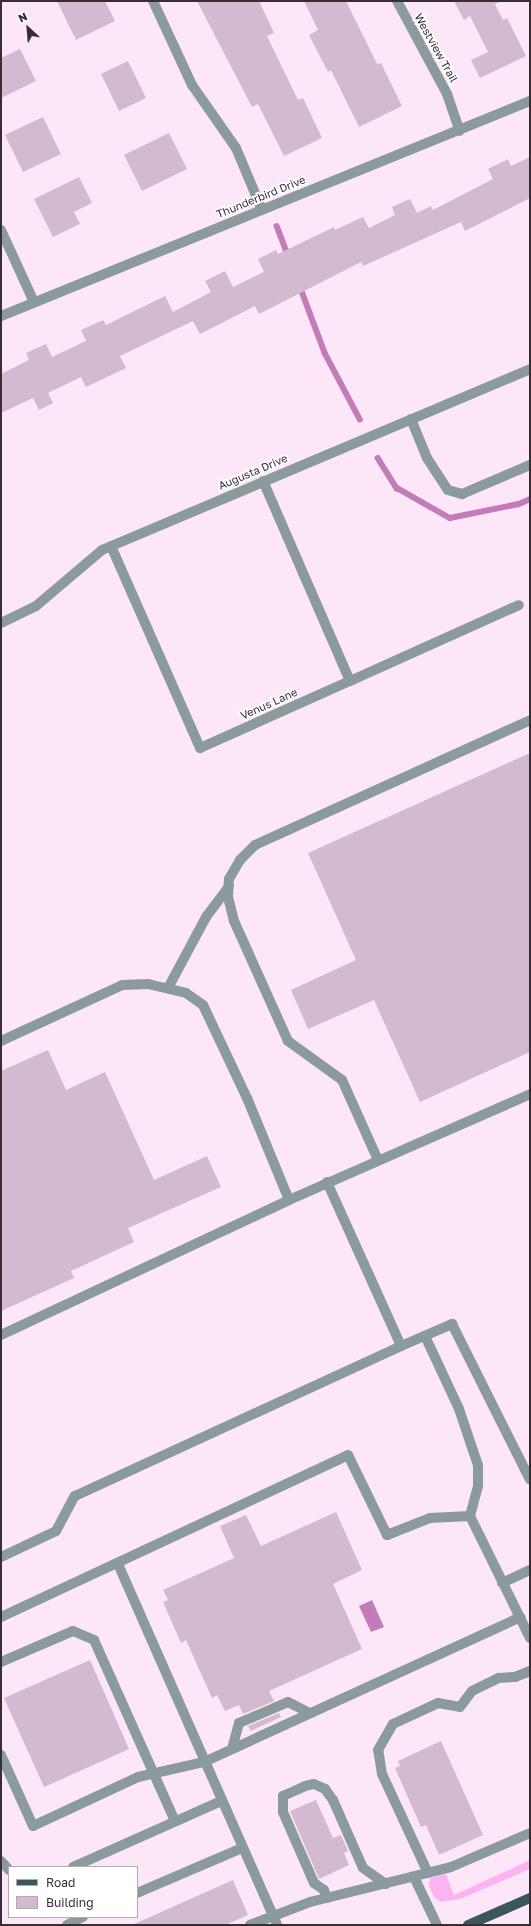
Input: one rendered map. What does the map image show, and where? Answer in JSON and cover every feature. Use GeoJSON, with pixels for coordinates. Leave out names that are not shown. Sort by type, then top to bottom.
{"type":"FeatureCollection","features":[{"type":"Feature","properties":{"kind":"main road"},"geometry":{"type":"LineString","coordinates":[[468,1925],[530,1898]]}},
{"type":"Feature","properties":{"kind":"street"},"geometry":{"type":"LineString","coordinates":[[153,1],[192,85],[236,148],[262,210]]}},
{"type":"Feature","properties":{"kind":"street","name":"Westview Trail"},"geometry":{"type":"LineString","coordinates":[[397,1],[447,94],[460,131]]}},
{"type":"Feature","properties":{"kind":"street","name":"Thunderbird Drive"},"geometry":{"type":"LineString","coordinates":[[1,316],[460,131],[530,101]]}},
{"type":"Feature","properties":{"kind":"street"},"geometry":{"type":"LineString","coordinates":[[1,230],[34,302]]}},
{"type":"Feature","properties":{"kind":"street","name":"Augusta Drive"},"geometry":{"type":"LineString","coordinates":[[1,623],[36,606],[58,589],[87,561],[111,546],[530,369]]}},
{"type":"Feature","properties":{"kind":"street"},"geometry":{"type":"LineString","coordinates":[[412,419],[427,458],[448,490],[462,494],[530,465]]}},
{"type":"Feature","properties":{"kind":"street"},"geometry":{"type":"LineString","coordinates":[[263,481],[350,681],[518,605]]}},
{"type":"Feature","properties":{"kind":"street","name":"Venus Lane"},"geometry":{"type":"LineString","coordinates":[[111,546],[200,748],[350,681]]}},
{"type":"Feature","properties":{"kind":"street"},"geometry":{"type":"LineString","coordinates":[[378,1160],[342,1080],[288,1041],[234,922],[229,879],[240,860],[255,845],[530,720]]}},
{"type":"Feature","properties":{"kind":"street"},"geometry":{"type":"LineString","coordinates":[[168,988],[206,917],[229,887]]}},
{"type":"Feature","properties":{"kind":"street"},"geometry":{"type":"LineString","coordinates":[[1,1041],[122,986],[148,984],[186,993],[203,1005],[247,1098],[288,1200]]}},
{"type":"Feature","properties":{"kind":"street"},"geometry":{"type":"LineString","coordinates":[[1,1335],[327,1182],[530,1094]]}},
{"type":"Feature","properties":{"kind":"street"},"geometry":{"type":"LineString","coordinates":[[327,1182],[402,1346]]}},
{"type":"Feature","properties":{"kind":"street"},"geometry":{"type":"LineString","coordinates":[[1,1557],[56,1531],[75,1496],[452,1324],[530,1480]]}},
{"type":"Feature","properties":{"kind":"street"},"geometry":{"type":"LineString","coordinates":[[425,1336],[459,1409],[478,1466],[478,1486],[470,1516],[530,1638]]}},
{"type":"Feature","properties":{"kind":"street"},"geometry":{"type":"LineString","coordinates":[[1,1617],[118,1564],[348,1455],[387,1536],[430,1518],[470,1516]]}},
{"type":"Feature","properties":{"kind":"street"},"geometry":{"type":"LineString","coordinates":[[118,1564],[221,1801],[274,1915],[276,1925]]}},
{"type":"Feature","properties":{"kind":"street"},"geometry":{"type":"LineString","coordinates":[[502,1582],[530,1570]]}},
{"type":"Feature","properties":{"kind":"street"},"geometry":{"type":"LineString","coordinates":[[1,1755],[33,1826],[138,1777],[204,1762],[520,1617]]}},
{"type":"Feature","properties":{"kind":"street"},"geometry":{"type":"LineString","coordinates":[[1,1662],[73,1631],[94,1640],[152,1774],[175,1822]]}},
{"type":"Feature","properties":{"kind":"street"},"geometry":{"type":"LineString","coordinates":[[428,1873],[382,1774],[378,1750],[393,1724],[438,1703],[460,1707],[472,1691],[499,1678],[515,1677],[530,1672]]}},
{"type":"Feature","properties":{"kind":"street"},"geometry":{"type":"LineString","coordinates":[[232,1749],[239,1723],[288,1702],[310,1713]]}},
{"type":"Feature","properties":{"kind":"street"},"geometry":{"type":"LineString","coordinates":[[327,1898],[324,1890],[314,1883],[283,1812],[283,1796],[305,1786],[314,1784],[325,1789],[333,1800],[363,1868],[386,1884]]}},
{"type":"Feature","properties":{"kind":"street"},"geometry":{"type":"LineString","coordinates":[[75,1866],[221,1801]]}},
{"type":"Feature","properties":{"kind":"street"},"geometry":{"type":"LineString","coordinates":[[250,1925],[274,1915],[327,1898],[451,1867],[530,1833]]}},
{"type":"Feature","properties":{"kind":"street"},"geometry":{"type":"LineString","coordinates":[[138,1893],[242,1848]]}},
{"type":"Feature","properties":{"kind":"street"},"geometry":{"type":"LineString","coordinates":[[1,1861],[8,1869]]}},
{"type":"Feature","properties":{"kind":"street"},"geometry":{"type":"LineString","coordinates":[[414,1876],[437,1925]]}},
{"type":"Feature","properties":{"kind":"shaded area"},"geometry":{"type":"Polygon","coordinates":[[[372,1600],[384,1627],[371,1632],[359,1606],[372,1600]]]}},
{"type":"Feature","properties":{"kind":"shaded area"},"geometry":{"type":"Polygon","coordinates":[[[530,1860],[530,1869],[460,1899],[441,1902],[434,1897],[429,1886],[430,1878],[446,1874],[454,1895],[530,1860]]]}},
{"type":"Feature","properties":{"kind":"building"},"geometry":{"type":"Polygon","coordinates":[[[57,1],[105,1],[115,21],[76,40],[57,1]]]}},
{"type":"Feature","properties":{"kind":"building"},"geometry":{"type":"Polygon","coordinates":[[[197,1],[259,1],[274,33],[267,36],[298,100],[303,98],[322,138],[284,156],[258,104],[252,107],[197,1]]]}},
{"type":"Feature","properties":{"kind":"building"},"geometry":{"type":"Polygon","coordinates":[[[304,1],[346,1],[377,64],[381,63],[402,106],[359,127],[331,70],[328,72],[309,35],[318,30],[304,1]]]}},
{"type":"Feature","properties":{"kind":"building"},"geometry":{"type":"Polygon","coordinates":[[[454,1],[502,1],[495,4],[503,20],[507,18],[526,56],[480,78],[471,60],[488,52],[470,16],[464,20],[454,1]]]}},
{"type":"Feature","properties":{"kind":"building"},"geometry":{"type":"Polygon","coordinates":[[[20,49],[36,81],[1,98],[1,58],[20,49]]]}},
{"type":"Feature","properties":{"kind":"building"},"geometry":{"type":"Polygon","coordinates":[[[128,61],[146,98],[119,111],[101,74],[128,61]]]}},
{"type":"Feature","properties":{"kind":"building"},"geometry":{"type":"Polygon","coordinates":[[[43,117],[61,154],[23,172],[5,135],[43,117]]]}},
{"type":"Feature","properties":{"kind":"building"},"geometry":{"type":"Polygon","coordinates":[[[169,133],[187,169],[142,191],[124,155],[169,133]]]}},
{"type":"Feature","properties":{"kind":"building"},"geometry":{"type":"Polygon","coordinates":[[[530,157],[530,198],[465,231],[461,222],[363,266],[361,262],[259,314],[255,306],[200,334],[193,321],[120,356],[126,368],[86,387],[81,377],[48,393],[53,403],[39,410],[33,398],[1,413],[1,374],[29,360],[26,353],[46,344],[52,357],[86,341],[81,330],[103,320],[106,325],[165,296],[173,312],[211,292],[205,281],[225,271],[233,287],[264,272],[258,259],[276,250],[278,254],[334,227],[335,230],[363,217],[369,228],[395,215],[392,207],[410,199],[417,213],[431,206],[433,210],[493,179],[488,169],[508,159],[511,166],[530,157]]]}},
{"type":"Feature","properties":{"kind":"building"},"geometry":{"type":"Polygon","coordinates":[[[79,177],[92,203],[74,212],[80,224],[53,237],[34,199],[79,177]]]}},
{"type":"Feature","properties":{"kind":"building"},"geometry":{"type":"Polygon","coordinates":[[[530,753],[530,1052],[420,1102],[374,1000],[308,1029],[291,990],[356,960],[308,853],[530,753]]]}},
{"type":"Feature","properties":{"kind":"building"},"geometry":{"type":"Polygon","coordinates":[[[48,1050],[66,1090],[105,1072],[154,1180],[207,1156],[221,1187],[128,1228],[134,1242],[71,1271],[74,1278],[1,1311],[1,1071],[48,1050]]]}},
{"type":"Feature","properties":{"kind":"building"},"geometry":{"type":"Polygon","coordinates":[[[336,1512],[362,1570],[333,1584],[362,1649],[269,1691],[274,1701],[243,1714],[239,1705],[225,1711],[217,1695],[212,1698],[186,1640],[181,1643],[163,1602],[168,1600],[163,1590],[234,1558],[220,1526],[246,1515],[261,1546],[336,1512]]]}},
{"type":"Feature","properties":{"kind":"building"},"geometry":{"type":"Polygon","coordinates":[[[90,1660],[129,1749],[44,1787],[4,1698],[90,1660]]]}},
{"type":"Feature","properties":{"kind":"building"},"geometry":{"type":"Polygon","coordinates":[[[279,1713],[281,1717],[251,1731],[248,1726],[279,1713]]]}},
{"type":"Feature","properties":{"kind":"building"},"geometry":{"type":"Polygon","coordinates":[[[441,1741],[483,1835],[439,1855],[426,1825],[421,1827],[395,1768],[400,1766],[398,1761],[441,1741]]]}},
{"type":"Feature","properties":{"kind":"building"},"geometry":{"type":"Polygon","coordinates":[[[316,1800],[333,1838],[341,1835],[348,1851],[344,1853],[349,1865],[319,1879],[290,1811],[316,1800]]]}},
{"type":"Feature","properties":{"kind":"building"},"geometry":{"type":"Polygon","coordinates":[[[233,1880],[248,1915],[225,1925],[132,1925],[233,1880]]]}},
{"type":"Feature","properties":{"kind":"waterway"},"geometry":{"type":"LineString","coordinates":[[277,226],[289,257]]}},
{"type":"Feature","properties":{"kind":"waterway"},"geometry":{"type":"LineString","coordinates":[[300,286],[325,353],[360,419]]}},
{"type":"Feature","properties":{"kind":"waterway"},"geometry":{"type":"LineString","coordinates":[[378,458],[397,488],[450,518],[519,504],[530,499]]}}]}
